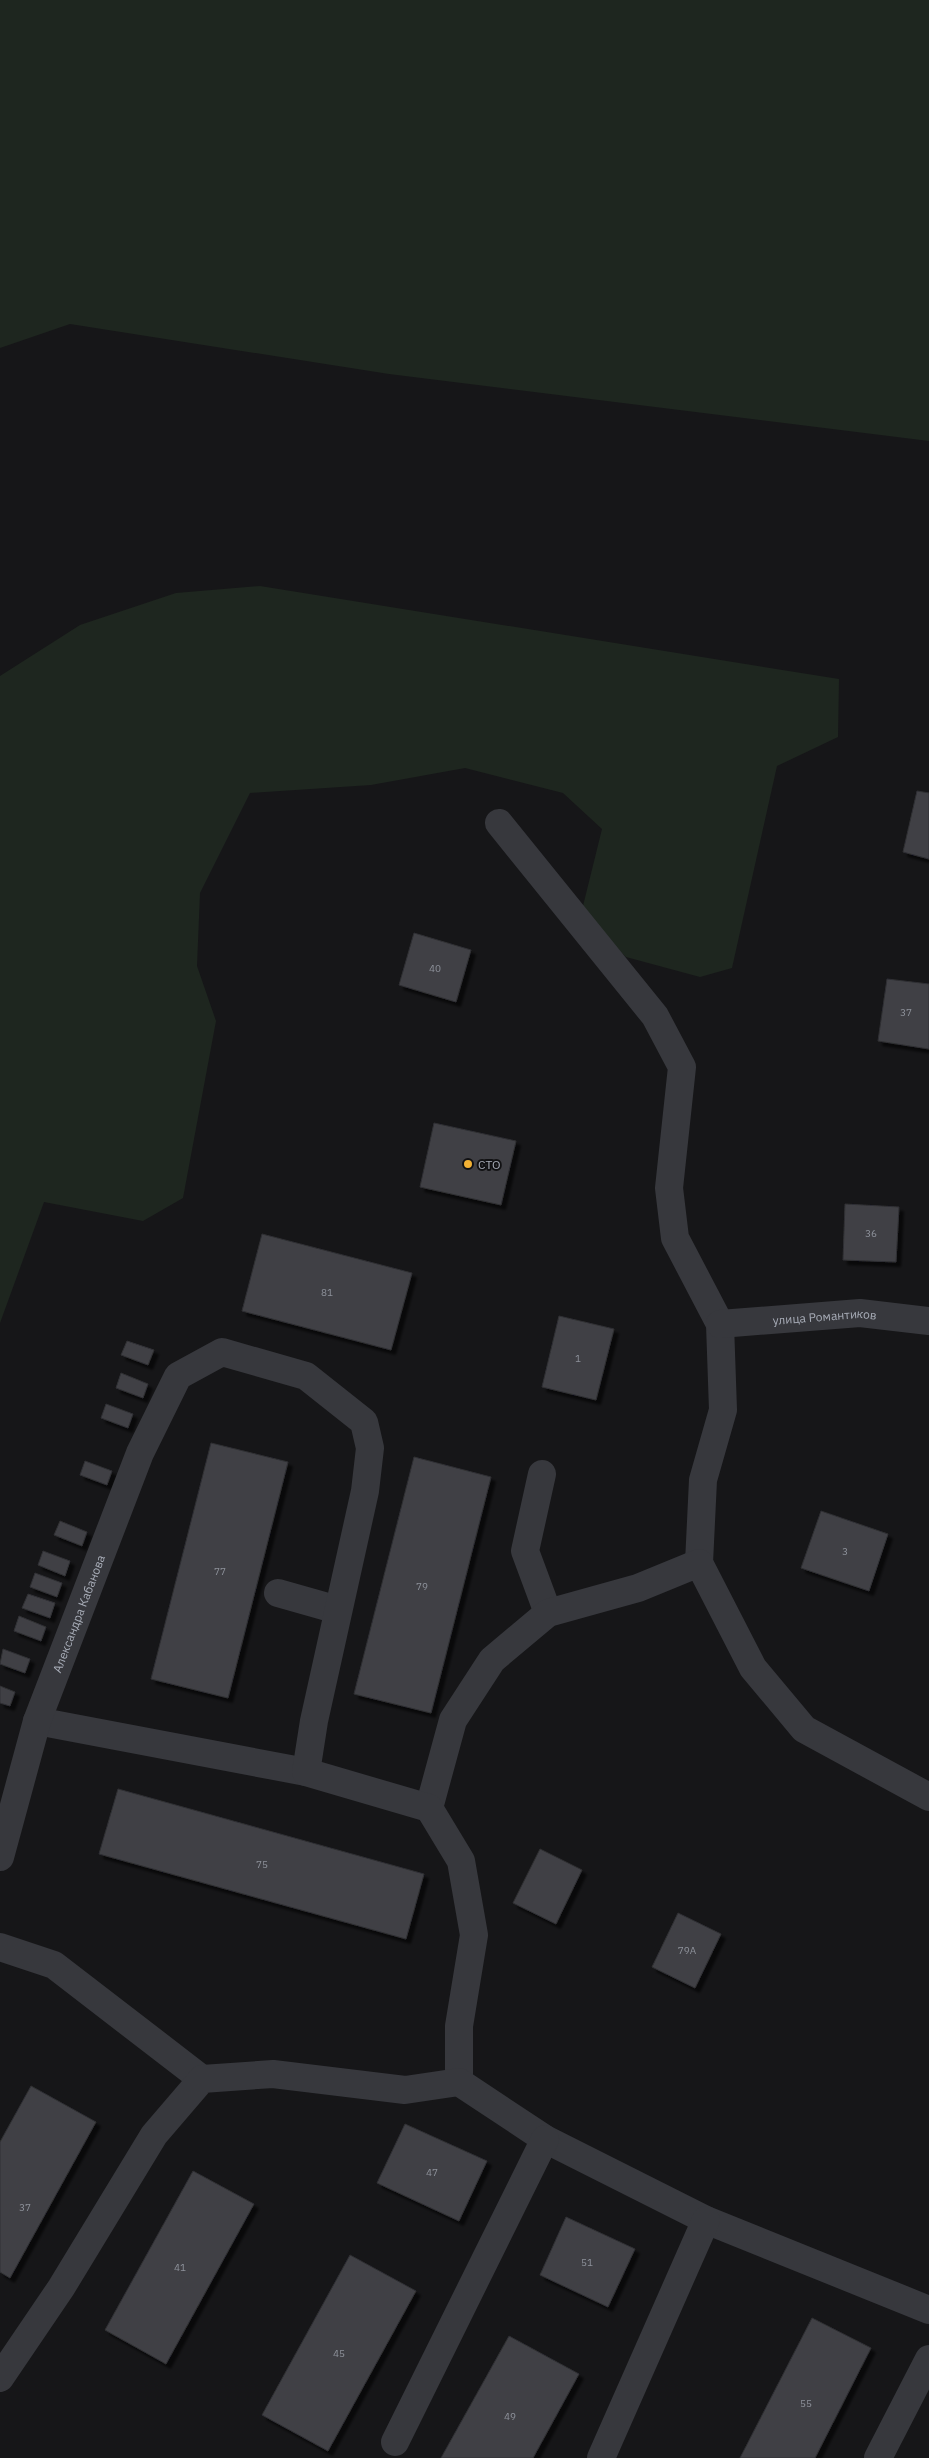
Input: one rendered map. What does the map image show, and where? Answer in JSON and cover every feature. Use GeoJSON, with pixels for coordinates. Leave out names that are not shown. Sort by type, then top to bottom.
{"type":"FeatureCollection","features":[{"type":"Feature","properties":{"kind":"street"},"geometry":{"type":"LineString","coordinates":[[499,823],[655,1016],[682,1066],[669,1188],[675,1238],[720,1324],[723,1410],[704,1480],[699,1563],[753,1668],[804,1729],[929,1797]]}},
{"type":"Feature","properties":{"kind":"street","name":"улица Романтиков"},"geometry":{"type":"LineString","coordinates":[[720,1324],[860,1313],[929,1322]]}},
{"type":"Feature","properties":{"kind":"street","name":"Александра Кабанова"},"geometry":{"type":"LineString","coordinates":[[0,1857],[36,1721],[140,1453],[178,1376],[222,1352],[306,1376],[364,1422],[370,1448],[365,1491],[338,1610]]}},
{"type":"Feature","properties":{"kind":"street"},"geometry":{"type":"LineString","coordinates":[[542,1474],[525,1552],[548,1613]]}},
{"type":"Feature","properties":{"kind":"street"},"geometry":{"type":"LineString","coordinates":[[429,1808],[453,1720],[492,1660],[548,1613],[638,1588],[699,1563]]}},
{"type":"Feature","properties":{"kind":"street"},"geometry":{"type":"LineString","coordinates":[[278,1593],[338,1610],[314,1721],[306,1772]]}},
{"type":"Feature","properties":{"kind":"street"},"geometry":{"type":"LineString","coordinates":[[36,1721],[306,1772],[429,1808],[461,1861],[474,1935],[459,2026],[459,2082]]}},
{"type":"Feature","properties":{"kind":"street"},"geometry":{"type":"LineString","coordinates":[[0,1947],[54,1965],[202,2079],[273,2074],[405,2090],[459,2082],[545,2138],[706,2220],[929,2310]]}},
{"type":"Feature","properties":{"kind":"street"},"geometry":{"type":"LineString","coordinates":[[1,2371],[61,2288],[154,2135],[202,2079]]}},
{"type":"Feature","properties":{"kind":"street"},"geometry":{"type":"LineString","coordinates":[[395,2442],[545,2138]]}},
{"type":"Feature","properties":{"kind":"street"},"geometry":{"type":"LineString","coordinates":[[600,2458],[706,2220]]}},
{"type":"Feature","properties":{"kind":"street"},"geometry":{"type":"LineString","coordinates":[[878,2458],[929,2359]]}},
{"type":"Feature","properties":{"kind":"shaded area"},"geometry":{"type":"Polygon","coordinates":[[[0,0],[929,0],[929,441],[389,374],[70,324],[0,348],[0,0]]]}},
{"type":"Feature","properties":{"kind":"shaded area"},"geometry":{"type":"Polygon","coordinates":[[[260,586],[839,679],[838,737],[777,766],[732,968],[700,977],[626,957],[581,914],[602,829],[563,793],[465,768],[371,785],[250,793],[200,893],[197,966],[216,1021],[183,1198],[143,1221],[44,1202],[0,1323],[0,676],[80,625],[176,593],[260,586]]]}},
{"type":"Feature","properties":{"kind":"building"},"geometry":{"type":"Polygon","coordinates":[[[917,791],[929,793],[929,859],[903,852],[917,791]]]}},
{"type":"Feature","properties":{"kind":"building"},"geometry":{"type":"Polygon","coordinates":[[[414,933],[471,950],[456,1002],[399,985],[414,933]]]}},
{"type":"Feature","properties":{"kind":"building"},"geometry":{"type":"Polygon","coordinates":[[[887,979],[929,984],[929,1049],[878,1041],[887,979]]]}},
{"type":"Feature","properties":{"kind":"building","name":"СТО"},"geometry":{"type":"Polygon","coordinates":[[[434,1123],[516,1141],[501,1205],[420,1187],[434,1123]]]}},
{"type":"Feature","properties":{"kind":"building"},"geometry":{"type":"Polygon","coordinates":[[[845,1204],[899,1207],[896,1262],[843,1260],[845,1204]]]}},
{"type":"Feature","properties":{"kind":"building"},"geometry":{"type":"Polygon","coordinates":[[[262,1234],[412,1273],[391,1350],[242,1311],[262,1234]]]}},
{"type":"Feature","properties":{"kind":"building"},"geometry":{"type":"Polygon","coordinates":[[[559,1316],[614,1329],[596,1400],[542,1387],[559,1316]]]}},
{"type":"Feature","properties":{"kind":"building"},"geometry":{"type":"Polygon","coordinates":[[[127,1341],[154,1350],[148,1365],[121,1355],[127,1341]]]}},
{"type":"Feature","properties":{"kind":"building"},"geometry":{"type":"Polygon","coordinates":[[[121,1373],[148,1384],[143,1398],[116,1388],[121,1373]]]}},
{"type":"Feature","properties":{"kind":"building"},"geometry":{"type":"Polygon","coordinates":[[[106,1404],[133,1414],[128,1428],[101,1418],[106,1404]]]}},
{"type":"Feature","properties":{"kind":"building"},"geometry":{"type":"Polygon","coordinates":[[[211,1443],[288,1462],[228,1698],[151,1679],[211,1443]]]}},
{"type":"Feature","properties":{"kind":"building"},"geometry":{"type":"Polygon","coordinates":[[[414,1457],[491,1477],[431,1713],[354,1694],[414,1457]]]}},
{"type":"Feature","properties":{"kind":"building"},"geometry":{"type":"Polygon","coordinates":[[[85,1461],[112,1471],[107,1485],[80,1475],[85,1461]]]}},
{"type":"Feature","properties":{"kind":"building"},"geometry":{"type":"Polygon","coordinates":[[[821,1511],[888,1534],[869,1591],[801,1568],[821,1511]]]}},
{"type":"Feature","properties":{"kind":"building"},"geometry":{"type":"Polygon","coordinates":[[[60,1521],[87,1532],[82,1546],[54,1535],[60,1521]]]}},
{"type":"Feature","properties":{"kind":"building"},"geometry":{"type":"Polygon","coordinates":[[[43,1551],[70,1561],[65,1576],[38,1565],[43,1551]]]}},
{"type":"Feature","properties":{"kind":"building"},"geometry":{"type":"Polygon","coordinates":[[[35,1573],[62,1583],[57,1597],[30,1587],[35,1573]]]}},
{"type":"Feature","properties":{"kind":"building"},"geometry":{"type":"Polygon","coordinates":[[[28,1594],[55,1603],[50,1618],[22,1608],[28,1594]]]}},
{"type":"Feature","properties":{"kind":"building"},"geometry":{"type":"Polygon","coordinates":[[[19,1616],[46,1627],[41,1641],[14,1631],[19,1616]]]}},
{"type":"Feature","properties":{"kind":"building"},"geometry":{"type":"Polygon","coordinates":[[[3,1649],[30,1659],[25,1673],[0,1664],[3,1649]]]}},
{"type":"Feature","properties":{"kind":"building"},"geometry":{"type":"Polygon","coordinates":[[[0,1686],[15,1692],[10,1706],[0,1703],[0,1686]]]}},
{"type":"Feature","properties":{"kind":"building"},"geometry":{"type":"Polygon","coordinates":[[[118,1789],[424,1874],[406,1939],[99,1854],[118,1789]]]}},
{"type":"Feature","properties":{"kind":"building"},"geometry":{"type":"Polygon","coordinates":[[[540,1849],[582,1870],[556,1924],[513,1903],[540,1849]]]}},
{"type":"Feature","properties":{"kind":"building"},"geometry":{"type":"Polygon","coordinates":[[[678,1913],[721,1934],[695,1988],[652,1967],[678,1913]]]}},
{"type":"Feature","properties":{"kind":"building"},"geometry":{"type":"Polygon","coordinates":[[[31,2086],[96,2122],[10,2278],[0,2272],[0,2142],[31,2086]]]}},
{"type":"Feature","properties":{"kind":"building"},"geometry":{"type":"Polygon","coordinates":[[[405,2124],[487,2161],[459,2221],[377,2183],[405,2124]]]}},
{"type":"Feature","properties":{"kind":"building"},"geometry":{"type":"Polygon","coordinates":[[[193,2171],[254,2204],[166,2364],[105,2330],[193,2171]]]}},
{"type":"Feature","properties":{"kind":"building"},"geometry":{"type":"Polygon","coordinates":[[[566,2217],[635,2249],[608,2307],[540,2275],[566,2217]]]}},
{"type":"Feature","properties":{"kind":"building"},"geometry":{"type":"Polygon","coordinates":[[[350,2255],[416,2291],[328,2451],[262,2415],[350,2255]]]}},
{"type":"Feature","properties":{"kind":"building"},"geometry":{"type":"Polygon","coordinates":[[[812,2318],[871,2348],[815,2458],[740,2458],[812,2318]]]}},
{"type":"Feature","properties":{"kind":"building"},"geometry":{"type":"Polygon","coordinates":[[[509,2336],[579,2374],[533,2458],[441,2458],[509,2336]]]}},
{"type":"Feature","properties":{"kind":"place","name":"СТО"},"geometry":{"type":"Point","coordinates":[468,1164]}}]}
